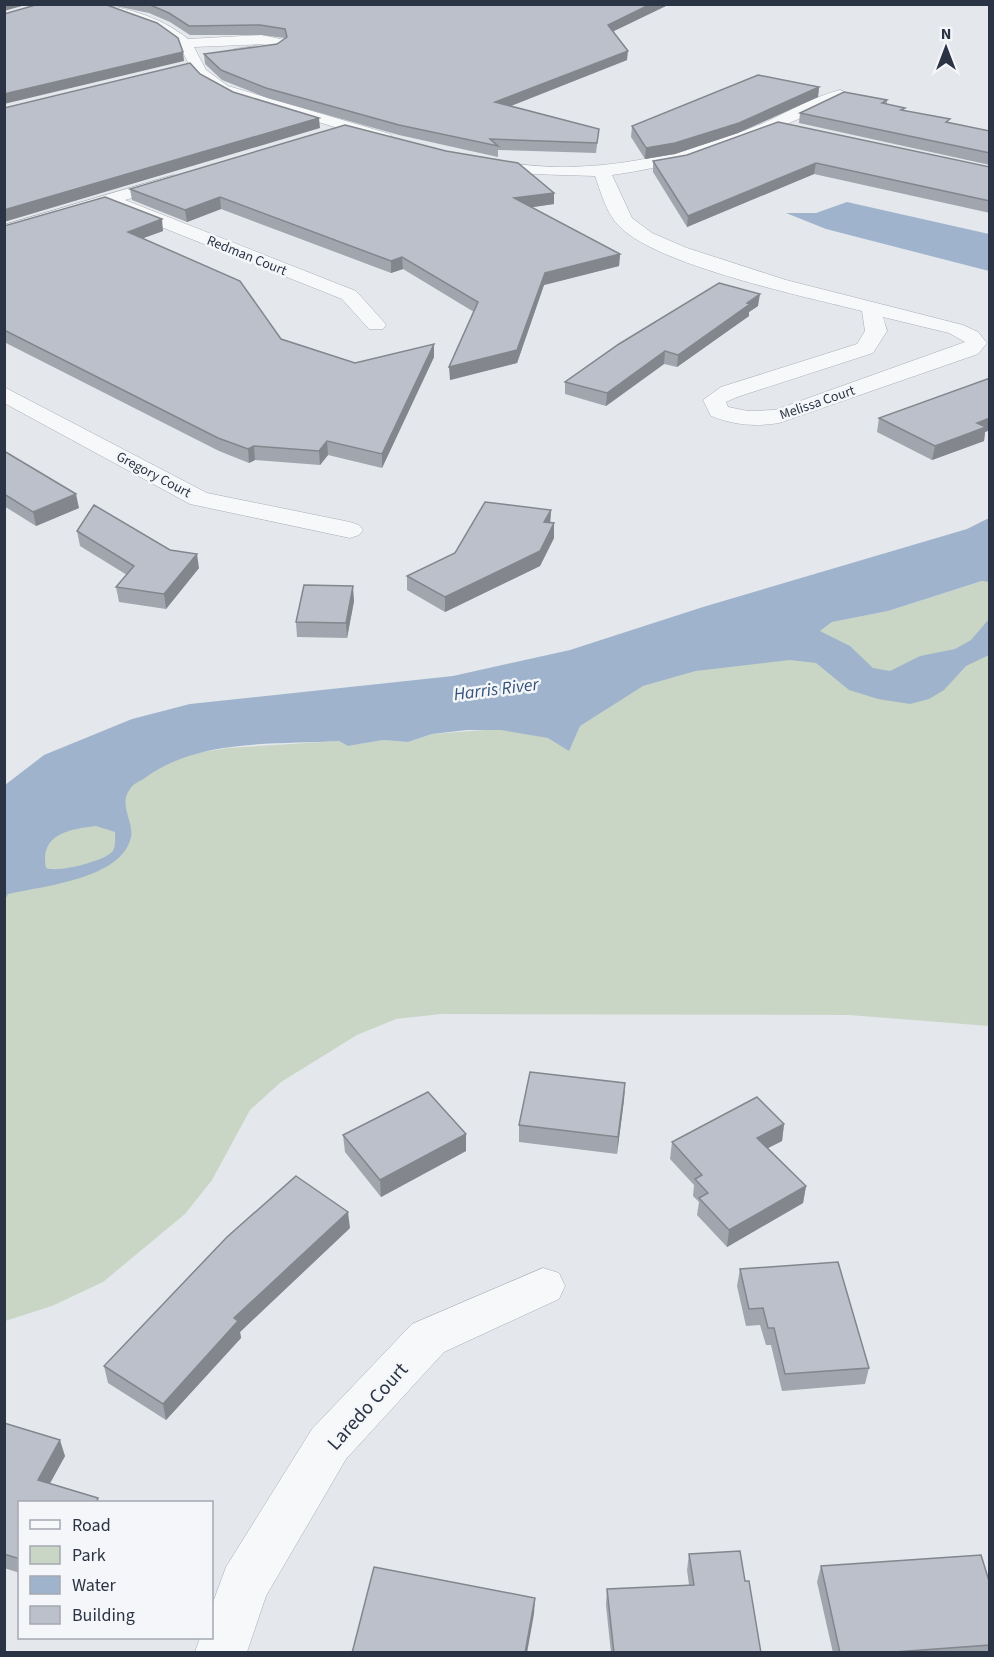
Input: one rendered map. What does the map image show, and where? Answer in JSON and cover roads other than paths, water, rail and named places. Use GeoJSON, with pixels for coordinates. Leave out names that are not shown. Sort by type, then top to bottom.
{"type":"FeatureCollection","features":[{"type":"Feature","properties":{"kind":"street"},"geometry":{"type":"LineString","coordinates":[[89,4],[158,25],[185,43],[261,39],[280,42],[273,48],[191,64]]}},
{"type":"Feature","properties":{"kind":"street"},"geometry":{"type":"LineString","coordinates":[[185,43],[191,64],[224,89],[405,143]]}},
{"type":"Feature","properties":{"kind":"street"},"geometry":{"type":"LineString","coordinates":[[463,158],[486,164],[550,172],[602,172],[654,166],[697,155],[776,125],[844,93]]}},
{"type":"Feature","properties":{"kind":"street"},"geometry":{"type":"LineString","coordinates":[[776,125],[798,130]]}},
{"type":"Feature","properties":{"kind":"street"},"geometry":{"type":"LineString","coordinates":[[314,138],[348,127]]}},
{"type":"Feature","properties":{"kind":"street","name":"Melissa Court"},"geometry":{"type":"LineString","coordinates":[[602,172],[625,223],[642,237],[696,259],[956,329],[971,336],[976,343],[970,348],[779,416],[747,419],[719,411],[714,400],[729,392],[865,348],[876,331],[871,307]]}},
{"type":"Feature","properties":{"kind":"street"},"geometry":{"type":"LineString","coordinates":[[4,231],[188,176]]}},
{"type":"Feature","properties":{"kind":"street","name":"Redman Court"},"geometry":{"type":"LineString","coordinates":[[109,200],[349,295],[375,325]]}},
{"type":"Feature","properties":{"kind":"street","name":"Gregory Court"},"geometry":{"type":"LineString","coordinates":[[4,394],[199,499],[350,530]]}},
{"type":"Feature","properties":{"kind":"street","name":"Laredo Court"},"geometry":{"type":"LineString","coordinates":[[221,1653],[244,1585],[329,1444],[428,1338],[543,1286]]}},
{"type":"Feature","properties":{"kind":"water"},"geometry":{"type":"Polygon","coordinates":[[[847,202],[989,234],[989,271],[826,229],[786,213],[816,213],[847,202]]]}},
{"type":"Feature","properties":{"kind":"water","name":"Harris River"},"geometry":{"type":"Polygon","coordinates":[[[989,518],[989,582],[982,581],[888,611],[832,622],[820,631],[850,646],[873,668],[890,671],[920,656],[955,649],[971,640],[989,619],[989,655],[966,666],[944,690],[929,699],[910,704],[878,699],[849,690],[816,663],[790,660],[696,671],[643,686],[580,726],[569,751],[548,738],[501,730],[467,730],[432,734],[408,742],[383,740],[348,746],[339,741],[264,744],[213,750],[166,765],[131,787],[127,795],[126,807],[131,837],[125,851],[113,862],[97,871],[60,884],[8,894],[5,900],[5,785],[44,755],[132,719],[190,704],[453,676],[570,650],[703,607],[967,529],[989,518]],[[96,826],[76,829],[59,835],[47,848],[46,868],[60,869],[101,859],[113,851],[115,832],[96,826]]]}}]}
